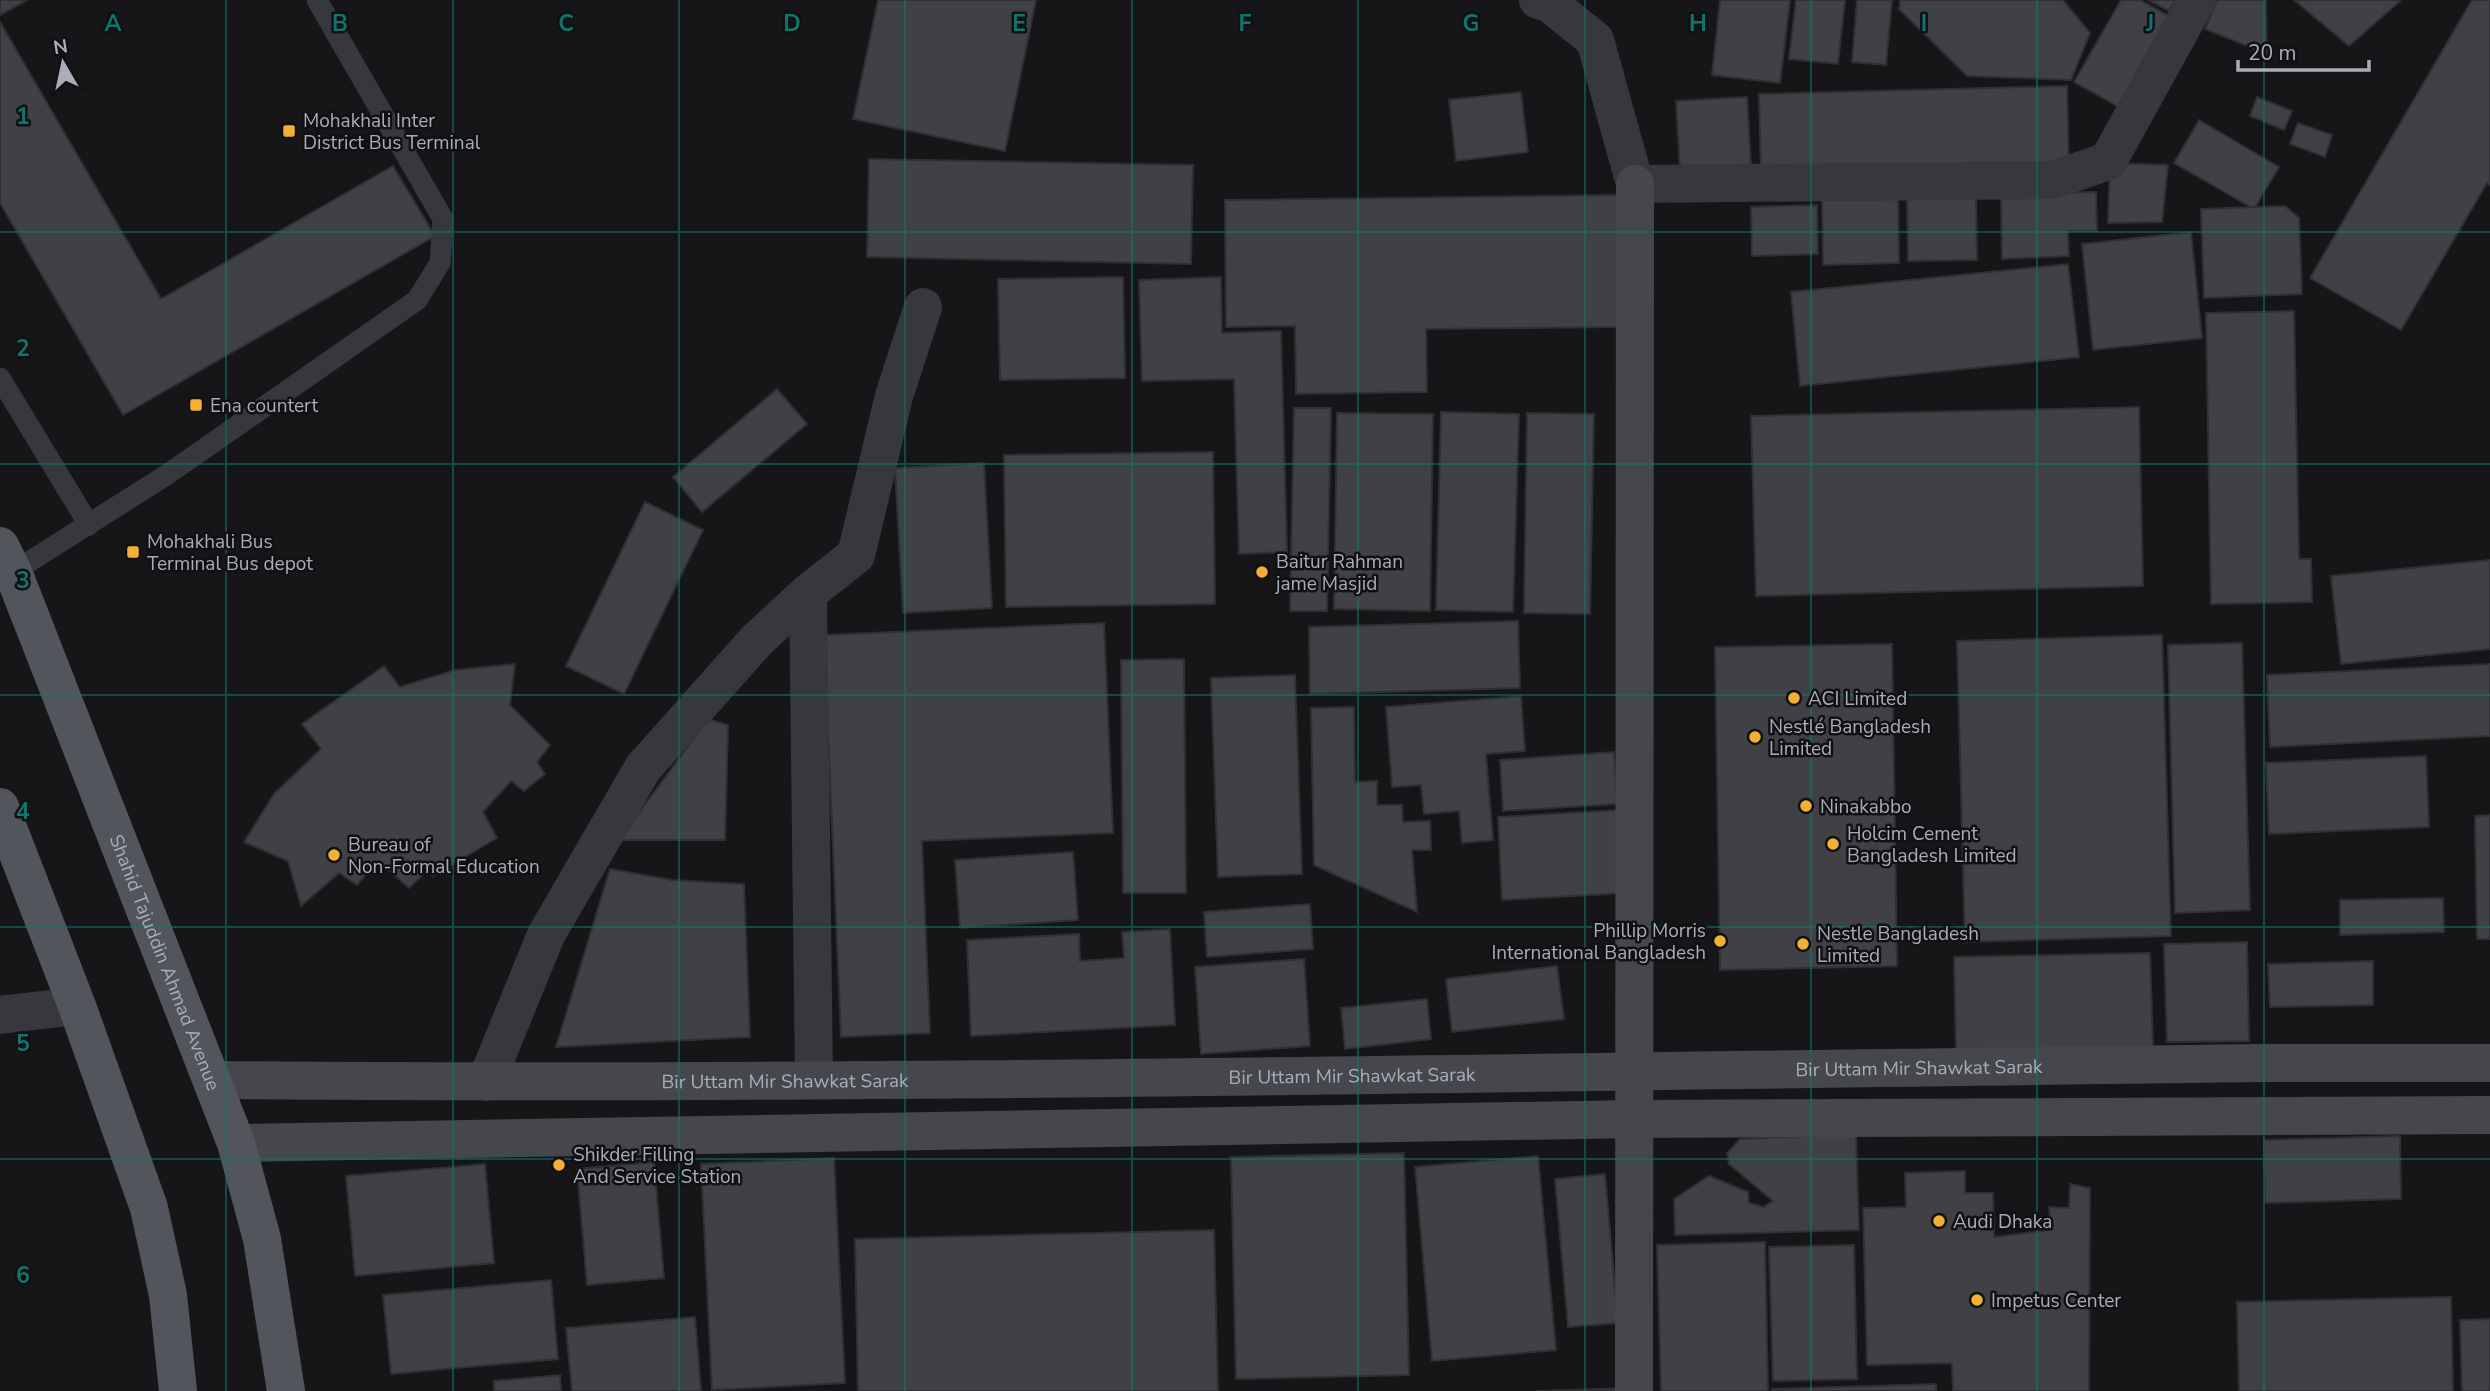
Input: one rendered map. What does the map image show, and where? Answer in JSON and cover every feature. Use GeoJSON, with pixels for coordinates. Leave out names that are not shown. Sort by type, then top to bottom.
{"type":"FeatureCollection","features":[{"type":"Feature","properties":{"kind":"main road"},"geometry":{"type":"LineString","coordinates":[[1634,1391],[1635,184]]}},
{"type":"Feature","properties":{"kind":"main road","name":"Shahid Tajuddin Ahmad Avenue"},"geometry":{"type":"LineString","coordinates":[[6,559],[236,1143],[262,1239],[286,1391]]}},
{"type":"Feature","properties":{"kind":"main road"},"geometry":{"type":"LineString","coordinates":[[0,807],[78,1006],[149,1208],[168,1295],[178,1391]]}},
{"type":"Feature","properties":{"kind":"main road","name":"Bir Uttam Mir Shawkat Sarak"},"geometry":{"type":"LineString","coordinates":[[213,1080],[814,1080],[2490,1063]]}},
{"type":"Feature","properties":{"kind":"main road"},"geometry":{"type":"LineString","coordinates":[[236,1143],[1634,1119],[2490,1115]]}},
{"type":"Feature","properties":{"kind":"street"},"geometry":{"type":"LineString","coordinates":[[1538,0],[1549,3],[1595,40],[1635,184],[2053,180],[2108,161],[2197,0]]}},
{"type":"Feature","properties":{"kind":"street"},"geometry":{"type":"LineString","coordinates":[[486,1082],[546,935],[643,768],[757,640],[808,593],[856,555],[894,396],[923,307]]}},
{"type":"Feature","properties":{"kind":"street"},"geometry":{"type":"LineString","coordinates":[[808,593],[814,1080]]}},
{"type":"Feature","properties":{"kind":"street"},"geometry":{"type":"LineString","coordinates":[[0,1015],[78,1006]]}},
{"type":"Feature","properties":{"kind":"lane"},"geometry":{"type":"LineString","coordinates":[[6,559],[89,525],[168,474],[417,300],[440,263],[443,219],[317,0]]}},
{"type":"Feature","properties":{"kind":"lane"},"geometry":{"type":"LineString","coordinates":[[0,378],[89,525]]}},
{"type":"Feature","properties":{"kind":"building"},"geometry":{"type":"Polygon","coordinates":[[[0,0],[27,0],[0,15],[0,0]]]}},
{"type":"Feature","properties":{"kind":"building"},"geometry":{"type":"Polygon","coordinates":[[[878,0],[1036,0],[1005,151],[853,119],[878,0]]]}},
{"type":"Feature","properties":{"kind":"building"},"geometry":{"type":"Polygon","coordinates":[[[1720,0],[1790,0],[1780,83],[1712,75],[1720,0]]]}},
{"type":"Feature","properties":{"kind":"building"},"geometry":{"type":"Polygon","coordinates":[[[1796,0],[1845,0],[1838,64],[1789,59],[1796,0]]]}},
{"type":"Feature","properties":{"kind":"building"},"geometry":{"type":"Polygon","coordinates":[[[1857,0],[1892,0],[1886,65],[1852,62],[1857,0]]]}},
{"type":"Feature","properties":{"kind":"building"},"geometry":{"type":"Polygon","coordinates":[[[1900,0],[2063,0],[2090,33],[2071,80],[1967,76],[1899,9],[1900,0]]]}},
{"type":"Feature","properties":{"kind":"building"},"geometry":{"type":"Polygon","coordinates":[[[2121,0],[2140,0],[2178,21],[2128,112],[2074,82],[2121,0]]]}},
{"type":"Feature","properties":{"kind":"building"},"geometry":{"type":"Polygon","coordinates":[[[2148,0],[2175,0],[2169,11],[2148,0]]]}},
{"type":"Feature","properties":{"kind":"building"},"geometry":{"type":"Polygon","coordinates":[[[2217,0],[2266,0],[2267,54],[2205,29],[2217,0]]]}},
{"type":"Feature","properties":{"kind":"building"},"geometry":{"type":"Polygon","coordinates":[[[2294,0],[2399,0],[2400,1],[2349,46],[2294,0]]]}},
{"type":"Feature","properties":{"kind":"building"},"geometry":{"type":"Polygon","coordinates":[[[2472,0],[2490,0],[2490,185],[2487,183],[2401,330],[2310,278],[2472,0]]]}},
{"type":"Feature","properties":{"kind":"building"},"geometry":{"type":"Polygon","coordinates":[[[0,22],[161,299],[393,166],[435,236],[123,415],[0,203],[0,22]]]}},
{"type":"Feature","properties":{"kind":"building"},"geometry":{"type":"Polygon","coordinates":[[[2067,86],[2069,167],[1761,174],[1759,94],[2067,86]]]}},
{"type":"Feature","properties":{"kind":"building"},"geometry":{"type":"Polygon","coordinates":[[[1521,92],[1528,152],[1456,161],[1449,100],[1521,92]]]}},
{"type":"Feature","properties":{"kind":"building"},"geometry":{"type":"Polygon","coordinates":[[[1747,97],[1751,165],[1680,169],[1676,101],[1747,97]]]}},
{"type":"Feature","properties":{"kind":"building"},"geometry":{"type":"Polygon","coordinates":[[[2257,97],[2292,111],[2284,130],[2250,116],[2257,97]]]}},
{"type":"Feature","properties":{"kind":"building"},"geometry":{"type":"Polygon","coordinates":[[[2199,120],[2279,167],[2254,209],[2174,163],[2199,120]]]}},
{"type":"Feature","properties":{"kind":"building"},"geometry":{"type":"Polygon","coordinates":[[[2298,123],[2332,135],[2325,157],[2290,144],[2298,123]]]}},
{"type":"Feature","properties":{"kind":"building"},"geometry":{"type":"Polygon","coordinates":[[[869,159],[1193,165],[1191,264],[867,257],[869,159]]]}},
{"type":"Feature","properties":{"kind":"building"},"geometry":{"type":"Polygon","coordinates":[[[2110,163],[2168,165],[2162,222],[2108,223],[2110,163]]]}},
{"type":"Feature","properties":{"kind":"building"},"geometry":{"type":"Polygon","coordinates":[[[2096,192],[2097,231],[2068,231],[2069,256],[2002,259],[2001,194],[2096,192]]]}},
{"type":"Feature","properties":{"kind":"building"},"geometry":{"type":"Polygon","coordinates":[[[1976,193],[1977,260],[1908,261],[1907,195],[1976,193]]]}},
{"type":"Feature","properties":{"kind":"building"},"geometry":{"type":"Polygon","coordinates":[[[1618,195],[1620,327],[1426,329],[1427,392],[1296,394],[1295,326],[1226,327],[1225,200],[1618,195]]]}},
{"type":"Feature","properties":{"kind":"building"},"geometry":{"type":"Polygon","coordinates":[[[1898,197],[1899,263],[1823,265],[1822,199],[1898,197]]]}},
{"type":"Feature","properties":{"kind":"building"},"geometry":{"type":"Polygon","coordinates":[[[1817,205],[1818,254],[1752,256],[1751,207],[1817,205]]]}},
{"type":"Feature","properties":{"kind":"building"},"geometry":{"type":"Polygon","coordinates":[[[2285,206],[2299,218],[2302,294],[2204,298],[2201,209],[2285,206]]]}},
{"type":"Feature","properties":{"kind":"building"},"geometry":{"type":"Polygon","coordinates":[[[2191,232],[2202,338],[2093,350],[2082,244],[2191,232]]]}},
{"type":"Feature","properties":{"kind":"building"},"geometry":{"type":"Polygon","coordinates":[[[2068,264],[2079,357],[1800,386],[1791,292],[2068,264]]]}},
{"type":"Feature","properties":{"kind":"building"},"geometry":{"type":"Polygon","coordinates":[[[1123,277],[1125,378],[1000,380],[998,279],[1123,277]]]}},
{"type":"Feature","properties":{"kind":"building"},"geometry":{"type":"Polygon","coordinates":[[[1221,277],[1222,333],[1281,331],[1287,552],[1239,554],[1234,379],[1142,381],[1139,280],[1221,277]]]}},
{"type":"Feature","properties":{"kind":"building"},"geometry":{"type":"Polygon","coordinates":[[[2294,311],[2299,559],[2311,559],[2312,602],[2211,604],[2206,313],[2294,311]]]}},
{"type":"Feature","properties":{"kind":"building"},"geometry":{"type":"Polygon","coordinates":[[[777,389],[807,424],[702,512],[673,477],[777,389]]]}},
{"type":"Feature","properties":{"kind":"building"},"geometry":{"type":"Polygon","coordinates":[[[2139,407],[2143,586],[1756,596],[1751,416],[2139,407]]]}},
{"type":"Feature","properties":{"kind":"building"},"geometry":{"type":"Polygon","coordinates":[[[1294,408],[1331,408],[1327,611],[1290,611],[1294,408]]]}},
{"type":"Feature","properties":{"kind":"building"},"geometry":{"type":"Polygon","coordinates":[[[1441,412],[1519,414],[1513,612],[1436,610],[1441,412]]]}},
{"type":"Feature","properties":{"kind":"building"},"geometry":{"type":"Polygon","coordinates":[[[1337,413],[1433,414],[1430,611],[1334,609],[1337,413]]]}},
{"type":"Feature","properties":{"kind":"building"},"geometry":{"type":"Polygon","coordinates":[[[1527,413],[1594,414],[1590,614],[1524,613],[1527,413]]]}},
{"type":"Feature","properties":{"kind":"building"},"geometry":{"type":"Polygon","coordinates":[[[1213,452],[1215,604],[1006,607],[1004,455],[1213,452]]]}},
{"type":"Feature","properties":{"kind":"building"},"geometry":{"type":"Polygon","coordinates":[[[984,463],[992,608],[903,613],[895,468],[984,463]]]}},
{"type":"Feature","properties":{"kind":"building"},"geometry":{"type":"Polygon","coordinates":[[[645,502],[703,530],[624,694],[566,666],[645,502]]]}},
{"type":"Feature","properties":{"kind":"building"},"geometry":{"type":"Polygon","coordinates":[[[2490,560],[2490,649],[2341,664],[2331,576],[2490,560]]]}},
{"type":"Feature","properties":{"kind":"building"},"geometry":{"type":"Polygon","coordinates":[[[1518,621],[1520,688],[1310,694],[1309,627],[1518,621]]]}},
{"type":"Feature","properties":{"kind":"building"},"geometry":{"type":"Polygon","coordinates":[[[1104,623],[1113,833],[922,841],[930,1033],[841,1037],[824,635],[1104,623]]]}},
{"type":"Feature","properties":{"kind":"building"},"geometry":{"type":"Polygon","coordinates":[[[2162,635],[2171,936],[1965,942],[1957,641],[2162,635]]]}},
{"type":"Feature","properties":{"kind":"building"},"geometry":{"type":"Polygon","coordinates":[[[2242,643],[2250,910],[2175,913],[2168,645],[2242,643]]]}},
{"type":"Feature","properties":{"kind":"building","name":"Ninakabbo"},"geometry":{"type":"Polygon","coordinates":[[[1892,644],[1897,966],[1720,970],[1715,647],[1892,644]]]}},
{"type":"Feature","properties":{"kind":"building"},"geometry":{"type":"Polygon","coordinates":[[[1184,659],[1186,893],[1123,893],[1121,660],[1184,659]]]}},
{"type":"Feature","properties":{"kind":"building"},"geometry":{"type":"Polygon","coordinates":[[[515,664],[510,705],[550,745],[537,762],[545,774],[524,791],[511,781],[483,812],[497,838],[433,876],[427,871],[409,888],[378,861],[357,885],[339,873],[301,906],[288,861],[244,842],[274,794],[321,749],[302,724],[384,666],[400,687],[455,670],[515,664]]]}},
{"type":"Feature","properties":{"kind":"building"},"geometry":{"type":"Polygon","coordinates":[[[2490,664],[2490,736],[2270,747],[2267,675],[2490,664]]]}},
{"type":"Feature","properties":{"kind":"building"},"geometry":{"type":"Polygon","coordinates":[[[1295,675],[1302,874],[1218,877],[1211,678],[1295,675]]]}},
{"type":"Feature","properties":{"kind":"building"},"geometry":{"type":"Polygon","coordinates":[[[1521,696],[1525,751],[1486,754],[1493,840],[1462,843],[1459,811],[1424,814],[1421,785],[1392,787],[1386,707],[1521,696]]]}},
{"type":"Feature","properties":{"kind":"building"},"geometry":{"type":"Polygon","coordinates":[[[1354,707],[1355,782],[1377,781],[1377,805],[1402,805],[1403,822],[1430,821],[1431,850],[1412,850],[1417,912],[1314,865],[1311,708],[1354,707]]]}},
{"type":"Feature","properties":{"kind":"building"},"geometry":{"type":"Polygon","coordinates":[[[708,719],[728,725],[725,840],[619,840],[708,719]]]}},
{"type":"Feature","properties":{"kind":"building"},"geometry":{"type":"Polygon","coordinates":[[[1614,752],[1617,804],[1503,811],[1500,760],[1614,752]]]}},
{"type":"Feature","properties":{"kind":"building"},"geometry":{"type":"Polygon","coordinates":[[[2426,756],[2429,827],[2269,834],[2266,763],[2426,756]]]}},
{"type":"Feature","properties":{"kind":"building"},"geometry":{"type":"Polygon","coordinates":[[[1619,810],[1624,893],[1502,900],[1498,817],[1619,810]]]}},
{"type":"Feature","properties":{"kind":"building"},"geometry":{"type":"Polygon","coordinates":[[[2490,815],[2490,939],[2477,939],[2475,816],[2490,815]]]}},
{"type":"Feature","properties":{"kind":"building"},"geometry":{"type":"Polygon","coordinates":[[[1073,852],[1078,920],[960,928],[955,860],[1073,852]]]}},
{"type":"Feature","properties":{"kind":"building"},"geometry":{"type":"Polygon","coordinates":[[[610,869],[672,880],[744,884],[750,1037],[556,1047],[610,869]]]}},
{"type":"Feature","properties":{"kind":"building"},"geometry":{"type":"Polygon","coordinates":[[[2443,898],[2444,932],[2340,935],[2340,900],[2443,898]]]}},
{"type":"Feature","properties":{"kind":"building"},"geometry":{"type":"Polygon","coordinates":[[[1310,904],[1313,949],[1207,957],[1204,912],[1310,904]]]}},
{"type":"Feature","properties":{"kind":"building"},"geometry":{"type":"Polygon","coordinates":[[[1170,929],[1175,1025],[971,1036],[967,940],[1079,934],[1080,961],[1124,958],[1122,932],[1170,929]]]}},
{"type":"Feature","properties":{"kind":"building"},"geometry":{"type":"Polygon","coordinates":[[[2247,942],[2249,1041],[2167,1042],[2164,944],[2247,942]]]}},
{"type":"Feature","properties":{"kind":"building"},"geometry":{"type":"Polygon","coordinates":[[[2150,953],[2153,1048],[1956,1052],[1954,957],[2150,953]]]}},
{"type":"Feature","properties":{"kind":"building"},"geometry":{"type":"Polygon","coordinates":[[[1304,959],[1310,1046],[1201,1054],[1195,967],[1304,959]]]}},
{"type":"Feature","properties":{"kind":"building"},"geometry":{"type":"Polygon","coordinates":[[[2373,961],[2373,1005],[2270,1007],[2268,964],[2373,961]]]}},
{"type":"Feature","properties":{"kind":"building"},"geometry":{"type":"Polygon","coordinates":[[[1557,966],[1564,1019],[1452,1032],[1446,979],[1557,966]]]}},
{"type":"Feature","properties":{"kind":"building"},"geometry":{"type":"Polygon","coordinates":[[[1427,999],[1431,1039],[1345,1049],[1341,1008],[1427,999]]]}},
{"type":"Feature","properties":{"kind":"building"},"geometry":{"type":"Polygon","coordinates":[[[1856,1134],[1859,1230],[1675,1235],[1674,1199],[1709,1176],[1748,1192],[1749,1203],[1763,1207],[1773,1201],[1729,1164],[1727,1153],[1740,1139],[1856,1134]]]}},
{"type":"Feature","properties":{"kind":"building"},"geometry":{"type":"Polygon","coordinates":[[[2400,1136],[2401,1199],[2265,1203],[2264,1140],[2400,1136]]]}},
{"type":"Feature","properties":{"kind":"building"},"geometry":{"type":"Polygon","coordinates":[[[1404,1153],[1409,1375],[1236,1379],[1231,1157],[1404,1153]]]}},
{"type":"Feature","properties":{"kind":"building"},"geometry":{"type":"Polygon","coordinates":[[[1538,1156],[1556,1350],[1432,1361],[1415,1167],[1538,1156]]]}},
{"type":"Feature","properties":{"kind":"building"},"geometry":{"type":"Polygon","coordinates":[[[834,1158],[845,1383],[712,1390],[701,1164],[834,1158]]]}},
{"type":"Feature","properties":{"kind":"building"},"geometry":{"type":"Polygon","coordinates":[[[654,1162],[664,1278],[587,1285],[577,1169],[654,1162]]]}},
{"type":"Feature","properties":{"kind":"building"},"geometry":{"type":"Polygon","coordinates":[[[485,1164],[494,1263],[355,1276],[346,1176],[485,1164]]]}},
{"type":"Feature","properties":{"kind":"building","name":"Impetus Center"},"geometry":{"type":"Polygon","coordinates":[[[1965,1171],[1965,1193],[1993,1193],[1994,1237],[2051,1230],[2049,1207],[2069,1208],[2070,1184],[2090,1188],[2089,1391],[1953,1391],[1952,1363],[1867,1365],[1863,1208],[1906,1207],[1905,1173],[1965,1171]]]}},
{"type":"Feature","properties":{"kind":"building"},"geometry":{"type":"Polygon","coordinates":[[[1605,1174],[1618,1323],[1568,1327],[1555,1179],[1605,1174]]]}},
{"type":"Feature","properties":{"kind":"building"},"geometry":{"type":"Polygon","coordinates":[[[1214,1230],[1218,1391],[858,1391],[855,1239],[1214,1230]]]}},
{"type":"Feature","properties":{"kind":"building"},"geometry":{"type":"Polygon","coordinates":[[[1765,1242],[1768,1391],[1661,1391],[1657,1245],[1765,1242]]]}},
{"type":"Feature","properties":{"kind":"building"},"geometry":{"type":"Polygon","coordinates":[[[1854,1245],[1857,1379],[1773,1381],[1769,1247],[1854,1245]]]}},
{"type":"Feature","properties":{"kind":"building"},"geometry":{"type":"Polygon","coordinates":[[[551,1280],[558,1359],[391,1374],[383,1295],[551,1280]]]}},
{"type":"Feature","properties":{"kind":"building"},"geometry":{"type":"Polygon","coordinates":[[[2451,1297],[2453,1391],[2239,1391],[2237,1302],[2451,1297]]]}},
{"type":"Feature","properties":{"kind":"building"},"geometry":{"type":"Polygon","coordinates":[[[695,1317],[701,1391],[572,1391],[566,1328],[695,1317]]]}},
{"type":"Feature","properties":{"kind":"building"},"geometry":{"type":"Polygon","coordinates":[[[2490,1319],[2490,1391],[2462,1391],[2460,1320],[2490,1319]]]}},
{"type":"Feature","properties":{"kind":"building"},"geometry":{"type":"Polygon","coordinates":[[[560,1375],[561,1391],[494,1391],[494,1381],[560,1375]]]}},
{"type":"Feature","properties":{"kind":"building"},"geometry":{"type":"Polygon","coordinates":[[[1936,1384],[1936,1391],[1772,1391],[1772,1389],[1936,1384]]]}},
{"type":"Feature","properties":{"kind":"building"},"geometry":{"type":"Polygon","coordinates":[[[1634,1388],[1634,1391],[1536,1391],[1634,1388]]]}},
{"type":"Feature","properties":{"kind":"place","name":"Mohakhali Inter District Bus Terminal"},"geometry":{"type":"Point","coordinates":[289,131]}},
{"type":"Feature","properties":{"kind":"place","name":"Ena countert"},"geometry":{"type":"Point","coordinates":[196,405]}},
{"type":"Feature","properties":{"kind":"place","name":"Mohakhali Bus Terminal Bus depot"},"geometry":{"type":"Point","coordinates":[133,552]}},
{"type":"Feature","properties":{"kind":"place","name":"Baitur Rahman jame Masjid"},"geometry":{"type":"Point","coordinates":[1262,572]}},
{"type":"Feature","properties":{"kind":"place","name":"ACI Limited"},"geometry":{"type":"Point","coordinates":[1794,698]}},
{"type":"Feature","properties":{"kind":"place","name":"Nestlé Bangladesh Limited"},"geometry":{"type":"Point","coordinates":[1755,737]}},
{"type":"Feature","properties":{"kind":"place","name":"Ninakabbo"},"geometry":{"type":"Point","coordinates":[1806,806]}},
{"type":"Feature","properties":{"kind":"place","name":"Holcim Cement Bangladesh Limited"},"geometry":{"type":"Point","coordinates":[1833,844]}},
{"type":"Feature","properties":{"kind":"place","name":"Bureau of Non-Formal Education"},"geometry":{"type":"Point","coordinates":[334,855]}},
{"type":"Feature","properties":{"kind":"place","name":"Phillip Morris International Bangladesh"},"geometry":{"type":"Point","coordinates":[1720,941]}},
{"type":"Feature","properties":{"kind":"place","name":"Nestle Bangladesh Limited"},"geometry":{"type":"Point","coordinates":[1803,944]}},
{"type":"Feature","properties":{"kind":"place","name":"Shikder Filling And Service Station"},"geometry":{"type":"Point","coordinates":[559,1165]}},
{"type":"Feature","properties":{"kind":"place","name":"Audi Dhaka"},"geometry":{"type":"Point","coordinates":[1939,1221]}},
{"type":"Feature","properties":{"kind":"place","name":"Impetus Center"},"geometry":{"type":"Point","coordinates":[1977,1300]}}]}
